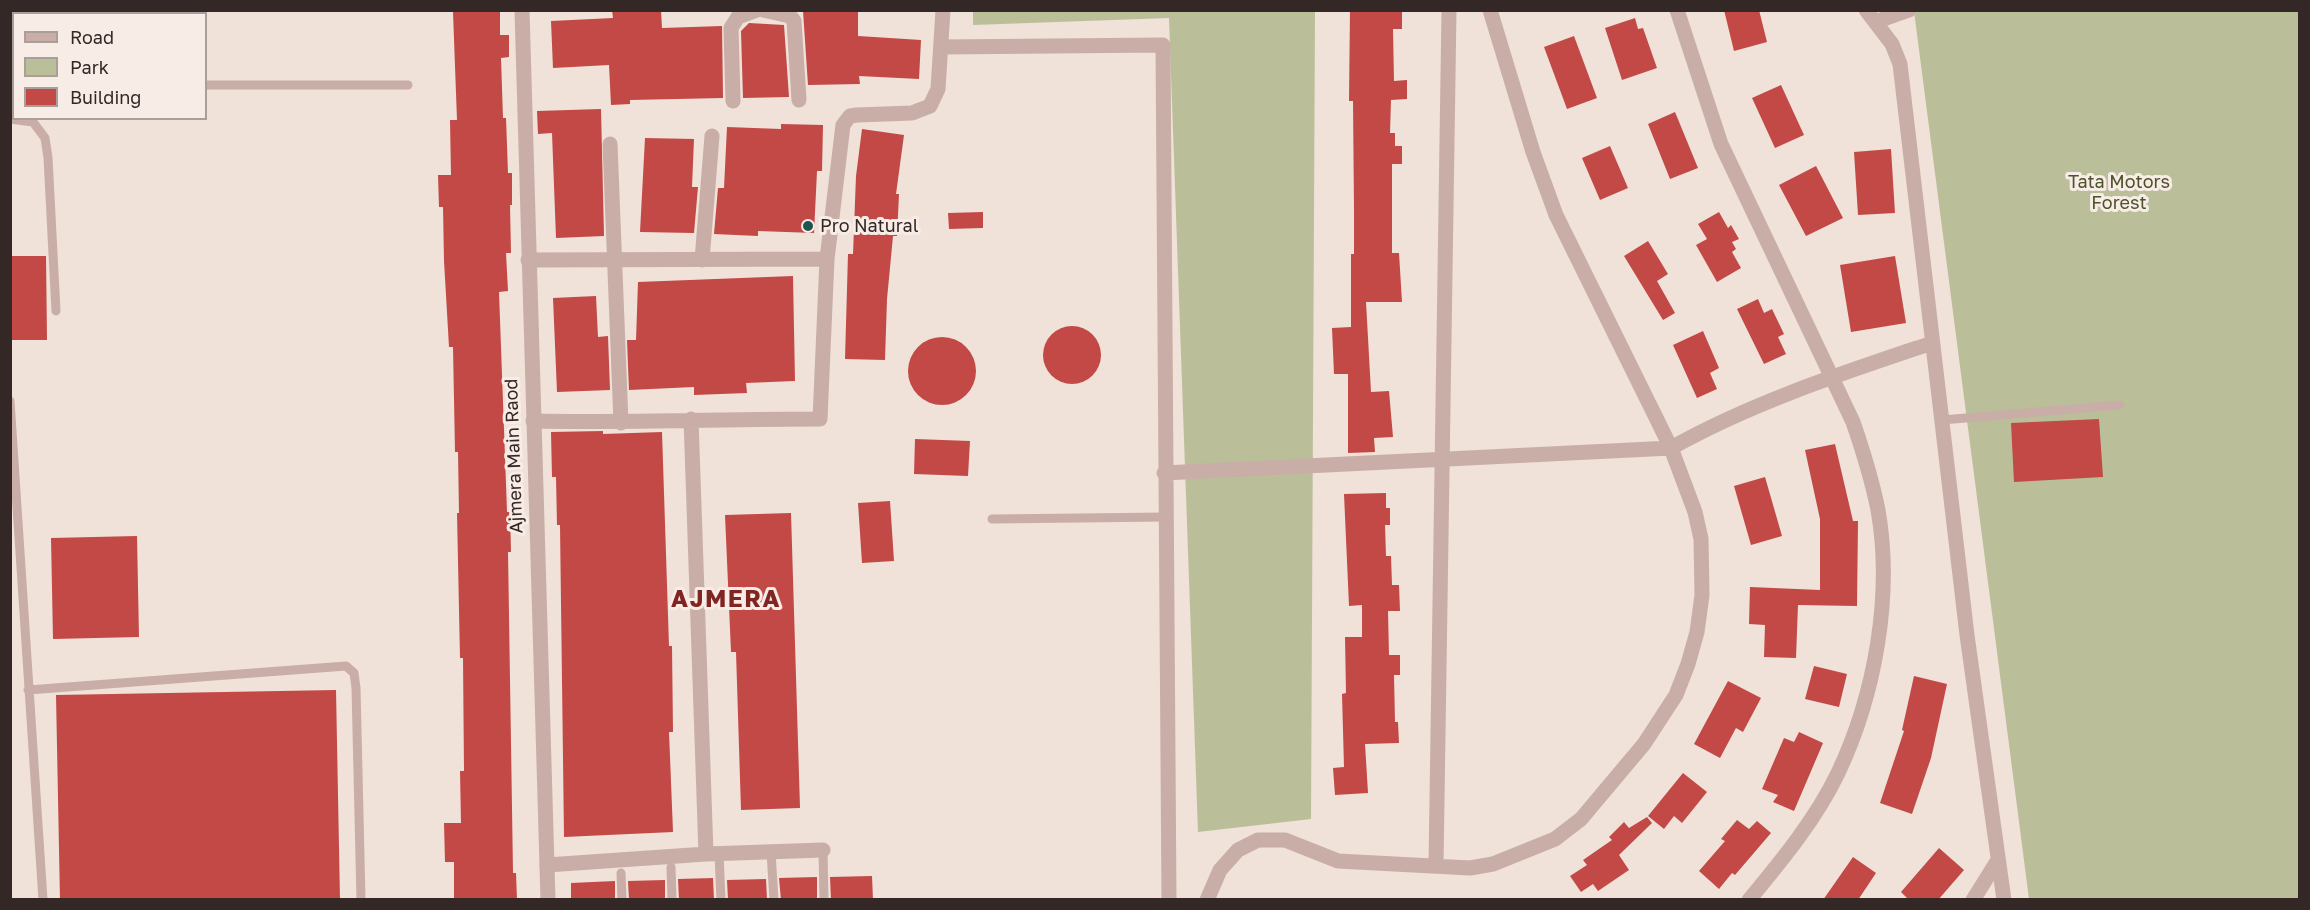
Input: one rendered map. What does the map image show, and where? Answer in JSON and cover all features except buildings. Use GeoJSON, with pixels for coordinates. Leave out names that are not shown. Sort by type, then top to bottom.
{"type":"FeatureCollection","features":[{"type":"Feature","properties":{"kind":"street","name":"Ajmera Main Raod"},"geometry":{"type":"LineString","coordinates":[[522,10],[548,900]]}},
{"type":"Feature","properties":{"kind":"street"},"geometry":{"type":"LineString","coordinates":[[734,101],[731,28],[738,17],[757,10]]}},
{"type":"Feature","properties":{"kind":"street"},"geometry":{"type":"LineString","coordinates":[[763,10],[790,16],[794,21],[799,100]]}},
{"type":"Feature","properties":{"kind":"street"},"geometry":{"type":"LineString","coordinates":[[533,421],[621,423],[691,419],[820,419],[827,259],[846,120],[857,115],[912,113],[930,106],[938,89],[943,10]]}},
{"type":"Feature","properties":{"kind":"street"},"geometry":{"type":"LineString","coordinates":[[1436,866],[1449,10]]}},
{"type":"Feature","properties":{"kind":"street"},"geometry":{"type":"LineString","coordinates":[[1207,900],[1220,870],[1238,850],[1258,840],[1285,840],[1338,861],[1470,868],[1493,864],[1555,839],[1581,819],[1604,794],[1661,722],[1676,695],[1697,632],[1703,566],[1701,539],[1695,512],[1671,448],[1556,215],[1533,152],[1490,10]]}},
{"type":"Feature","properties":{"kind":"street"},"geometry":{"type":"LineString","coordinates":[[1677,10],[1720,144],[1833,376],[1864,453],[1878,512],[1882,561],[1881,610],[1872,670],[1858,720],[1838,772],[1811,821],[1749,900]]}},
{"type":"Feature","properties":{"kind":"street"},"geometry":{"type":"LineString","coordinates":[[1871,16],[1909,10]]}},
{"type":"Feature","properties":{"kind":"street"},"geometry":{"type":"LineString","coordinates":[[1871,16],[1892,44],[1900,64],[1967,635],[2004,900]]}},
{"type":"Feature","properties":{"kind":"street"},"geometry":{"type":"LineString","coordinates":[[941,47],[1163,45],[1164,473],[1169,900]]}},
{"type":"Feature","properties":{"kind":"street"},"geometry":{"type":"LineString","coordinates":[[702,260],[712,136]]}},
{"type":"Feature","properties":{"kind":"street"},"geometry":{"type":"LineString","coordinates":[[610,144],[621,423]]}},
{"type":"Feature","properties":{"kind":"street"},"geometry":{"type":"LineString","coordinates":[[528,260],[827,259]]}},
{"type":"Feature","properties":{"kind":"street"},"geometry":{"type":"LineString","coordinates":[[1164,473],[1671,448],[1727,418],[1833,376],[1932,343]]}},
{"type":"Feature","properties":{"kind":"street"},"geometry":{"type":"LineString","coordinates":[[691,419],[712,854]]}},
{"type":"Feature","properties":{"kind":"street"},"geometry":{"type":"LineString","coordinates":[[547,865],[712,854],[824,850]]}},
{"type":"Feature","properties":{"kind":"street"},"geometry":{"type":"LineString","coordinates":[[1973,900],[1998,860]]}},
{"type":"Feature","properties":{"kind":"lane"},"geometry":{"type":"LineString","coordinates":[[207,85],[408,85]]}},
{"type":"Feature","properties":{"kind":"lane"},"geometry":{"type":"LineString","coordinates":[[18,120],[33,122],[45,138],[56,311]]}},
{"type":"Feature","properties":{"kind":"lane"},"geometry":{"type":"LineString","coordinates":[[10,401],[43,900]]}},
{"type":"Feature","properties":{"kind":"lane"},"geometry":{"type":"LineString","coordinates":[[1942,420],[2120,405]]}},
{"type":"Feature","properties":{"kind":"lane"},"geometry":{"type":"LineString","coordinates":[[992,519],[1165,517]]}},
{"type":"Feature","properties":{"kind":"lane"},"geometry":{"type":"LineString","coordinates":[[28,690],[346,666],[354,673],[356,688],[361,900]]}},
{"type":"Feature","properties":{"kind":"lane"},"geometry":{"type":"LineString","coordinates":[[824,850],[824,900]]}},
{"type":"Feature","properties":{"kind":"lane"},"geometry":{"type":"LineString","coordinates":[[771,852],[774,900]]}},
{"type":"Feature","properties":{"kind":"lane"},"geometry":{"type":"LineString","coordinates":[[712,854],[721,900]]}},
{"type":"Feature","properties":{"kind":"lane"},"geometry":{"type":"LineString","coordinates":[[671,867],[672,900]]}},
{"type":"Feature","properties":{"kind":"lane"},"geometry":{"type":"LineString","coordinates":[[621,873],[622,900]]}},
{"type":"Feature","properties":{"kind":"green space"},"geometry":{"type":"Polygon","coordinates":[[[973,10],[1315,11],[1311,819],[1198,832],[1169,18],[973,25],[973,10]]]}},
{"type":"Feature","properties":{"kind":"green space","name":"Tata Motors Forest"},"geometry":{"type":"Polygon","coordinates":[[[1914,11],[2299,11],[2299,899],[2029,899],[1914,11]]]}},
{"type":"Feature","properties":{"kind":"place","name":"Pro Natural"},"geometry":{"type":"Point","coordinates":[808,226]}},
{"type":"Feature","properties":{"kind":"district","name":"AJMERA"},"geometry":{"type":"Point","coordinates":[726,599]}}]}
